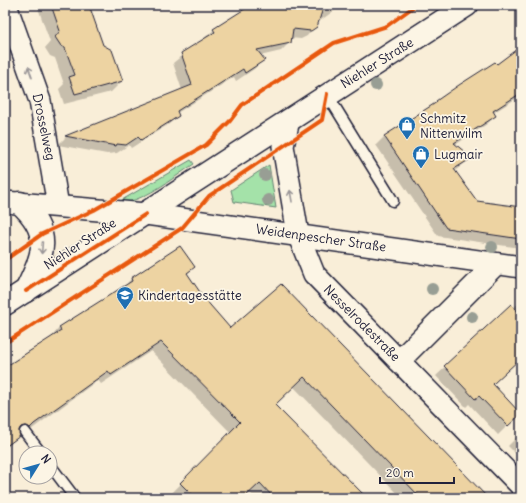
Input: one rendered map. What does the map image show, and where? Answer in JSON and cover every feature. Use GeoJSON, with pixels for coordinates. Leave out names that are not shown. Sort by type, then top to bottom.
{"type":"FeatureCollection","features":[{"type":"Feature","properties":{"kind":"street","name":"Drosselweg"},"geometry":{"type":"LineString","coordinates":[[6,5],[40,101],[58,206]]}},
{"type":"Feature","properties":{"kind":"street","name":"Niehler Straße"},"geometry":{"type":"LineString","coordinates":[[5,304],[146,214],[327,94],[467,5]]}},
{"type":"Feature","properties":{"kind":"street","name":"Nesselrodestraße"},"geometry":{"type":"LineString","coordinates":[[289,120],[283,146],[298,234],[314,274],[521,486]]}},
{"type":"Feature","properties":{"kind":"street","name":"Weidenpescher Straße"},"geometry":{"type":"LineString","coordinates":[[12,202],[146,214],[298,234],[521,267]]}},
{"type":"Feature","properties":{"kind":"street"},"geometry":{"type":"LineString","coordinates":[[12,202],[31,212],[42,234],[41,259],[26,291]]}},
{"type":"Feature","properties":{"kind":"street"},"geometry":{"type":"LineString","coordinates":[[399,361],[496,264]]}},
{"type":"Feature","properties":{"kind":"lane"},"geometry":{"type":"LineString","coordinates":[[327,94],[393,201]]}},
{"type":"Feature","properties":{"kind":"lane"},"geometry":{"type":"LineString","coordinates":[[25,432],[35,445]]}},
{"type":"Feature","properties":{"kind":"lane"},"geometry":{"type":"LineString","coordinates":[[58,476],[75,498]]}},
{"type":"Feature","properties":{"kind":"green space"},"geometry":{"type":"Polygon","coordinates":[[[191,160],[194,164],[146,195],[125,203],[115,204],[191,160]]]}},
{"type":"Feature","properties":{"kind":"green space"},"geometry":{"type":"Polygon","coordinates":[[[269,165],[276,208],[234,202],[231,190],[269,165]]]}},
{"type":"Feature","properties":{"kind":"building"},"geometry":{"type":"Polygon","coordinates":[[[51,5],[89,5],[103,45],[112,50],[123,81],[75,94],[69,77],[75,75],[65,48],[61,46],[55,37],[60,31],[51,5]]]}},
{"type":"Feature","properties":{"kind":"building"},"geometry":{"type":"Polygon","coordinates":[[[251,5],[324,5],[317,27],[311,31],[293,29],[291,43],[257,50],[265,60],[245,73],[243,69],[177,111],[179,116],[141,140],[138,137],[126,145],[117,144],[116,146],[65,136],[192,85],[181,53],[215,32],[213,29],[251,5]]]}},
{"type":"Feature","properties":{"kind":"building"},"geometry":{"type":"Polygon","coordinates":[[[521,46],[521,93],[493,111],[496,116],[454,143],[472,158],[454,169],[477,201],[521,207],[521,239],[446,228],[384,136],[495,62],[497,64],[521,46]]]}},
{"type":"Feature","properties":{"kind":"building"},"geometry":{"type":"Polygon","coordinates":[[[180,246],[195,267],[187,273],[204,298],[230,328],[281,284],[488,498],[421,498],[304,377],[275,405],[367,498],[274,498],[260,483],[244,498],[195,498],[180,483],[240,422],[161,342],[111,375],[108,371],[30,428],[27,426],[21,427],[19,430],[20,436],[5,447],[5,367],[61,331],[59,327],[132,281],[131,278],[180,246]]]}},
{"type":"Feature","properties":{"kind":"building"},"geometry":{"type":"Polygon","coordinates":[[[511,304],[521,315],[521,358],[493,384],[521,414],[508,426],[479,396],[475,399],[444,366],[511,304]]]}},
{"type":"Feature","properties":{"kind":"cycle path"},"geometry":{"type":"LineString","coordinates":[[5,260],[42,234],[94,210],[206,145],[230,121],[242,105],[334,43],[387,26],[416,5]]}},
{"type":"Feature","properties":{"kind":"cycle path"},"geometry":{"type":"LineString","coordinates":[[5,343],[182,228],[209,196],[322,120],[327,94]]}},
{"type":"Feature","properties":{"kind":"cycle path"},"geometry":{"type":"LineString","coordinates":[[26,291],[146,214]]}},
{"type":"Feature","properties":{"kind":"place","name":"Schmitz Nittenwilm"},"geometry":{"type":"Point","coordinates":[407,140]}},
{"type":"Feature","properties":{"kind":"place","name":"Lugmair"},"geometry":{"type":"Point","coordinates":[421,169]}},
{"type":"Feature","properties":{"kind":"place","name":"Kindertagesstätte"},"geometry":{"type":"Point","coordinates":[125,310]}}]}
